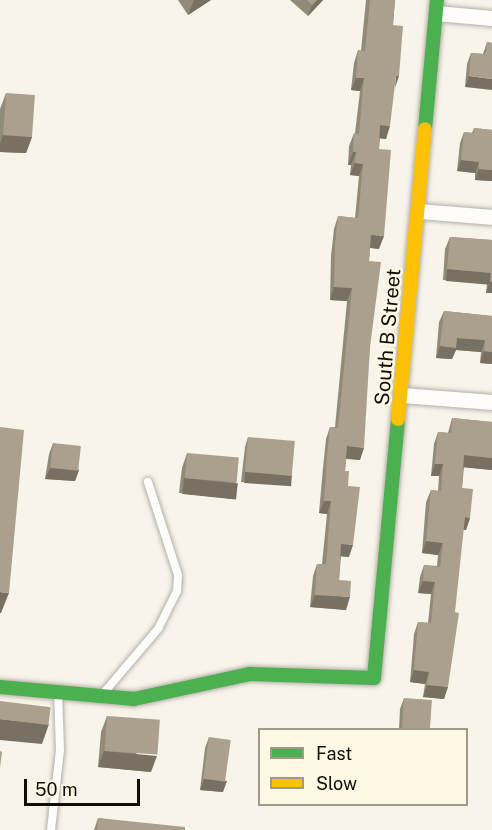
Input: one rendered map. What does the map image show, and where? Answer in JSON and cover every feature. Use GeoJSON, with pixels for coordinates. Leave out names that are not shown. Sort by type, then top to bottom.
{"type":"FeatureCollection","features":[{"type":"Feature","properties":{"kind":"street"},"geometry":{"type":"LineString","coordinates":[[437,7],[492,18]]}},
{"type":"Feature","properties":{"kind":"street","name":"South B Street"},"geometry":{"type":"LineString","coordinates":[[101,696],[134,699],[250,674],[374,678],[403,395],[437,7]]}},
{"type":"Feature","properties":{"kind":"street"},"geometry":{"type":"LineString","coordinates":[[419,211],[492,217]]}},
{"type":"Feature","properties":{"kind":"street"},"geometry":{"type":"LineString","coordinates":[[403,395],[492,402]]}},
{"type":"Feature","properties":{"kind":"street"},"geometry":{"type":"LineString","coordinates":[[0,687],[101,696]]}},
{"type":"Feature","properties":{"kind":"lane"},"geometry":{"type":"LineString","coordinates":[[101,696],[158,630],[177,591],[178,575],[148,482]]}},
{"type":"Feature","properties":{"kind":"lane"},"geometry":{"type":"LineString","coordinates":[[51,830],[60,750],[58,692]]}},
{"type":"Feature","properties":{"kind":"building"},"geometry":{"type":"Polygon","coordinates":[[[307,0],[317,0],[312,5],[307,0]]]}},
{"type":"Feature","properties":{"kind":"building"},"geometry":{"type":"Polygon","coordinates":[[[370,0],[395,0],[393,25],[403,26],[399,76],[396,76],[390,126],[380,125],[379,149],[391,150],[384,236],[371,235],[369,261],[381,262],[370,347],[364,448],[347,446],[345,471],[349,471],[348,486],[360,487],[353,545],[341,544],[339,580],[351,581],[350,597],[315,595],[317,564],[326,564],[331,501],[324,501],[327,455],[330,427],[338,428],[352,288],[334,287],[335,244],[338,216],[358,218],[363,164],[355,163],[356,152],[353,152],[354,133],[359,134],[364,78],[356,78],[358,50],[365,51],[370,0]]]}},
{"type":"Feature","properties":{"kind":"building"},"geometry":{"type":"Polygon","coordinates":[[[487,42],[492,43],[492,79],[469,76],[471,53],[486,54],[487,42]]]}},
{"type":"Feature","properties":{"kind":"building"},"geometry":{"type":"Polygon","coordinates":[[[6,93],[35,95],[32,137],[3,135],[6,93]]]}},
{"type":"Feature","properties":{"kind":"building"},"geometry":{"type":"Polygon","coordinates":[[[474,128],[492,130],[492,170],[479,169],[479,162],[461,160],[464,132],[474,133],[474,128]]]}},
{"type":"Feature","properties":{"kind":"building"},"geometry":{"type":"Polygon","coordinates":[[[450,237],[492,240],[492,282],[490,281],[491,273],[447,269],[450,237]]]}},
{"type":"Feature","properties":{"kind":"building"},"geometry":{"type":"Polygon","coordinates":[[[444,311],[492,316],[492,352],[484,351],[485,340],[457,338],[456,348],[440,346],[444,311]]]}},
{"type":"Feature","properties":{"kind":"building"},"geometry":{"type":"Polygon","coordinates":[[[452,418],[492,422],[492,458],[464,455],[462,488],[473,489],[470,518],[465,517],[455,612],[459,613],[448,687],[427,685],[429,672],[414,670],[418,622],[431,623],[435,582],[423,581],[424,565],[440,567],[443,543],[426,541],[431,490],[441,491],[443,464],[435,464],[438,432],[451,433],[452,418]]]}},
{"type":"Feature","properties":{"kind":"building"},"geometry":{"type":"Polygon","coordinates":[[[0,427],[24,430],[9,593],[0,592],[0,427]]]}},
{"type":"Feature","properties":{"kind":"building"},"geometry":{"type":"Polygon","coordinates":[[[248,437],[295,441],[292,476],[245,472],[248,437]]]}},
{"type":"Feature","properties":{"kind":"building"},"geometry":{"type":"Polygon","coordinates":[[[53,443],[81,446],[78,471],[50,468],[53,443]]]}},
{"type":"Feature","properties":{"kind":"building"},"geometry":{"type":"Polygon","coordinates":[[[187,453],[239,458],[237,482],[185,478],[187,453]]]}},
{"type":"Feature","properties":{"kind":"building"},"geometry":{"type":"Polygon","coordinates":[[[404,698],[432,700],[430,728],[402,728],[404,698]]]}},
{"type":"Feature","properties":{"kind":"building"},"geometry":{"type":"Polygon","coordinates":[[[0,701],[51,707],[48,725],[0,719],[0,701]]]}},
{"type":"Feature","properties":{"kind":"building"},"geometry":{"type":"Polygon","coordinates":[[[107,716],[160,720],[157,755],[105,751],[107,716]]]}},
{"type":"Feature","properties":{"kind":"building"},"geometry":{"type":"Polygon","coordinates":[[[209,737],[231,740],[225,782],[203,779],[209,737]]]}},
{"type":"Feature","properties":{"kind":"building"},"geometry":{"type":"Polygon","coordinates":[[[98,818],[185,827],[185,830],[97,830],[98,818]]]}},
{"type":"Feature","properties":{"kind":"traffic: fast"},"geometry":{"type":"LineString","coordinates":[[425,129],[437,0]]}},
{"type":"Feature","properties":{"kind":"traffic: fast"},"geometry":{"type":"LineString","coordinates":[[0,687],[134,699],[250,674],[374,678],[398,419]]}},
{"type":"Feature","properties":{"kind":"traffic: slow"},"geometry":{"type":"LineString","coordinates":[[398,419],[425,129]]}}]}
